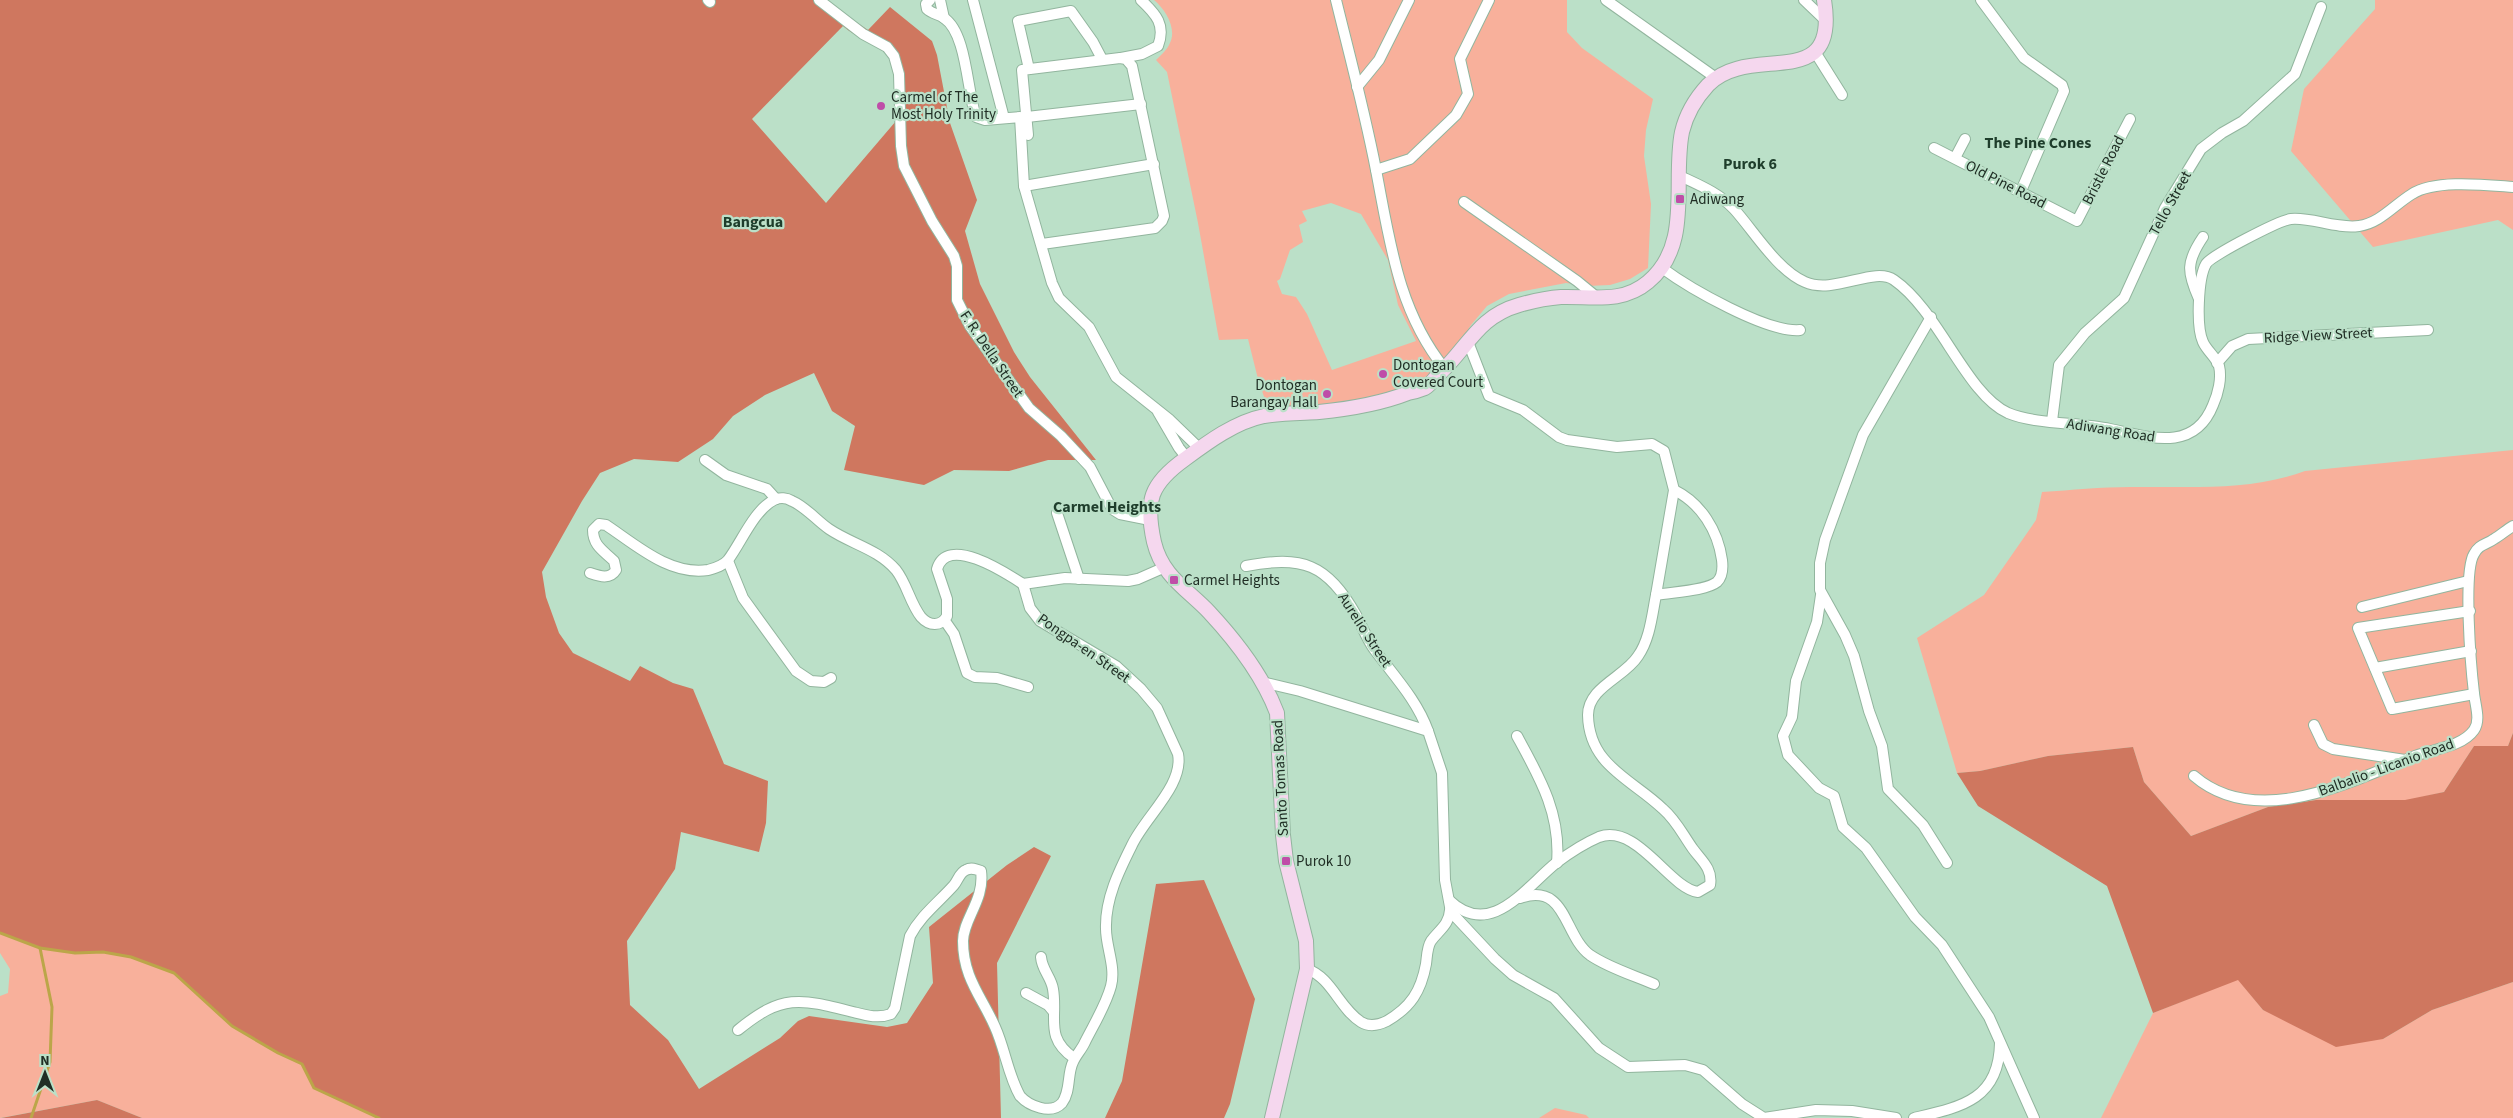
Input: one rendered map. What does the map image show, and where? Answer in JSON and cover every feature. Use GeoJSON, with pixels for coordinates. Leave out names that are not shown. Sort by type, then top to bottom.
{"type":"FeatureCollection","features":[{"type":"Feature","properties":{"kind":"street","name":"F. R. Della Street"},"geometry":{"type":"LineString","coordinates":[[819,0],[863,34],[887,46],[894,56],[899,74],[901,146],[904,166],[955,261],[958,300],[970,326],[1029,408],[1061,436],[1090,467],[1112,509],[1120,514],[1150,520]]}},
{"type":"Feature","properties":{"kind":"street"},"geometry":{"type":"LineString","coordinates":[[930,0],[926,4],[927,9],[944,18],[952,26],[963,52],[976,117],[981,120],[1020,117],[1026,185],[1048,269],[1059,298],[1089,327],[1116,377],[1155,407],[1199,448]]}},
{"type":"Feature","properties":{"kind":"street"},"geometry":{"type":"LineString","coordinates":[[940,0],[944,18]]}},
{"type":"Feature","properties":{"kind":"street"},"geometry":{"type":"LineString","coordinates":[[973,0],[1004,118]]}},
{"type":"Feature","properties":{"kind":"street"},"geometry":{"type":"LineString","coordinates":[[1026,185],[1027,117],[1023,97],[1022,70],[1120,58],[1142,54],[1158,46],[1162,34],[1159,22],[1141,0]]}},
{"type":"Feature","properties":{"kind":"street"},"geometry":{"type":"LineString","coordinates":[[1336,0],[1376,170],[1386,226],[1404,297],[1418,330],[1431,352],[1445,369]]}},
{"type":"Feature","properties":{"kind":"street"},"geometry":{"type":"LineString","coordinates":[[1357,87],[1378,60],[1409,0]]}},
{"type":"Feature","properties":{"kind":"street"},"geometry":{"type":"LineString","coordinates":[[1376,170],[1410,159],[1456,115],[1468,94],[1460,59],[1489,0]]}},
{"type":"Feature","properties":{"kind":"street"},"geometry":{"type":"LineString","coordinates":[[1606,0],[1716,78]]}},
{"type":"Feature","properties":{"kind":"street"},"geometry":{"type":"LineString","coordinates":[[1804,0],[1828,23]]}},
{"type":"Feature","properties":{"kind":"street"},"geometry":{"type":"LineString","coordinates":[[1824,0],[1828,23],[1825,37],[1815,52],[1842,95]]}},
{"type":"Feature","properties":{"kind":"street"},"geometry":{"type":"LineString","coordinates":[[1981,0],[2024,58],[2062,85],[2064,91],[2021,191]]}},
{"type":"Feature","properties":{"kind":"street","name":"Tello Street"},"geometry":{"type":"LineString","coordinates":[[2052,421],[2059,365],[2085,333],[2124,298],[2164,208],[2201,149],[2222,133],[2243,121],[2296,74],[2321,7]]}},
{"type":"Feature","properties":{"kind":"street"},"geometry":{"type":"LineString","coordinates":[[1029,69],[1018,21],[1072,11],[1093,42],[1102,60]]}},
{"type":"Feature","properties":{"kind":"street","name":"Santo Tomas Road"},"geometry":{"type":"LineString","coordinates":[[1272,1118],[1307,969],[1306,941],[1286,861],[1278,772],[1279,728],[1277,712],[1262,682],[1209,613],[1163,568],[1157,555],[1150,520],[1152,494],[1158,483],[1199,448],[1230,430],[1262,417],[1342,409],[1397,398],[1424,388],[1445,369],[1477,329],[1494,316],[1517,306],[1559,297],[1599,299],[1622,296],[1652,280],[1662,268],[1672,245],[1679,214],[1682,129],[1692,106],[1716,78],[1734,69],[1800,60],[1815,52]]}},
{"type":"Feature","properties":{"kind":"street"},"geometry":{"type":"LineString","coordinates":[[1042,244],[1155,228],[1164,216],[1132,66],[1126,60],[1120,58]]}},
{"type":"Feature","properties":{"kind":"street"},"geometry":{"type":"LineString","coordinates":[[1027,117],[1141,104]]}},
{"type":"Feature","properties":{"kind":"street","name":"Bristle Road"},"geometry":{"type":"LineString","coordinates":[[2077,221],[2130,119]]}},
{"type":"Feature","properties":{"kind":"street"},"geometry":{"type":"LineString","coordinates":[[1955,158],[1965,139]]}},
{"type":"Feature","properties":{"kind":"street","name":"Old Pine Road"},"geometry":{"type":"LineString","coordinates":[[1934,148],[2077,221]]}},
{"type":"Feature","properties":{"kind":"street"},"geometry":{"type":"LineString","coordinates":[[1026,185],[1154,164]]}},
{"type":"Feature","properties":{"kind":"street","name":"Adiwang Road"},"geometry":{"type":"LineString","coordinates":[[1680,176],[1717,195],[1732,207],[1783,266],[1802,281],[1819,286],[1834,285],[1876,276],[1889,277],[1895,280],[1931,317],[1992,403],[2008,413],[2028,419],[2105,428],[2147,437],[2177,437],[2190,434],[2202,427],[2215,402],[2219,381],[2217,362]]}},
{"type":"Feature","properties":{"kind":"street"},"geometry":{"type":"LineString","coordinates":[[2217,362],[2204,344],[2200,334],[2200,300],[2202,273],[2207,261],[2218,253],[2288,219],[2332,226],[2359,226],[2372,223],[2424,188],[2464,185],[2513,188]]}},
{"type":"Feature","properties":{"kind":"street"},"geometry":{"type":"LineString","coordinates":[[1464,202],[1577,281],[1599,299]]}},
{"type":"Feature","properties":{"kind":"street"},"geometry":{"type":"LineString","coordinates":[[2200,300],[2191,281],[2191,254],[2203,237]]}},
{"type":"Feature","properties":{"kind":"street"},"geometry":{"type":"LineString","coordinates":[[1662,268],[1708,298],[1781,329],[1800,330]]}},
{"type":"Feature","properties":{"kind":"street"},"geometry":{"type":"LineString","coordinates":[[1931,317],[1854,454],[1825,540],[1820,563],[1821,595],[1817,622],[1796,681],[1792,717],[1783,736],[1788,755],[1820,788],[1834,796],[1843,827],[1866,848],[1915,917],[1942,945],[1989,1017],[2034,1118]]}},
{"type":"Feature","properties":{"kind":"street","name":"Ridge View Street"},"geometry":{"type":"LineString","coordinates":[[2217,362],[2232,346],[2248,339],[2428,330]]}},
{"type":"Feature","properties":{"kind":"street"},"geometry":{"type":"LineString","coordinates":[[1468,342],[1490,396],[1523,410],[1567,440],[1617,447],[1656,445],[1666,454],[1674,490],[1656,595],[1644,646],[1639,656],[1621,674],[1603,687],[1591,703],[1588,715],[1591,732],[1606,764],[1654,800],[1676,823],[1708,867],[1710,885],[1698,892],[1688,888],[1640,848],[1617,837],[1599,837],[1557,863],[1519,898]]}},
{"type":"Feature","properties":{"kind":"street"},"geometry":{"type":"LineString","coordinates":[[1155,407],[1187,458]]}},
{"type":"Feature","properties":{"kind":"street"},"geometry":{"type":"LineString","coordinates":[[705,460],[726,475],[767,489],[776,500]]}},
{"type":"Feature","properties":{"kind":"street"},"geometry":{"type":"LineString","coordinates":[[1656,595],[1707,586],[1715,583],[1722,574],[1720,551],[1712,527],[1696,504],[1674,490]]}},
{"type":"Feature","properties":{"kind":"street"},"geometry":{"type":"LineString","coordinates":[[590,573],[604,577],[613,574],[616,570],[614,561],[602,552],[594,539],[593,530],[599,524],[606,525],[648,554],[680,568],[706,570],[715,568],[728,561],[738,542],[764,509],[776,500],[784,498],[793,501],[842,537],[878,554],[897,571],[925,622],[935,625],[945,621]]}},
{"type":"Feature","properties":{"kind":"street"},"geometry":{"type":"LineString","coordinates":[[1057,513],[1080,579]]}},
{"type":"Feature","properties":{"kind":"street","name":"Balbalio - Licanio Road"},"geometry":{"type":"LineString","coordinates":[[2194,776],[2220,794],[2238,800],[2299,796],[2331,790],[2462,740],[2473,732],[2477,715],[2471,651],[2468,581],[2473,555],[2482,544],[2494,540],[2513,526]]}},
{"type":"Feature","properties":{"kind":"street"},"geometry":{"type":"LineString","coordinates":[[1028,687],[997,678],[976,677],[967,673],[954,634],[945,621],[948,606],[937,569],[945,558],[960,555],[972,557],[1003,570],[1023,584],[1080,579],[1128,581],[1138,579],[1163,568]]}},
{"type":"Feature","properties":{"kind":"street"},"geometry":{"type":"LineString","coordinates":[[728,561],[742,598],[796,671],[811,681],[824,682],[831,678]]}},
{"type":"Feature","properties":{"kind":"street","name":"Aurelio Street"},"geometry":{"type":"LineString","coordinates":[[1246,566],[1273,561],[1292,562],[1305,564],[1323,573],[1341,590],[1373,646],[1414,701],[1428,732],[1442,773],[1445,880],[1450,905]]}},
{"type":"Feature","properties":{"kind":"street"},"geometry":{"type":"LineString","coordinates":[[2362,607],[2468,581]]}},
{"type":"Feature","properties":{"kind":"street","name":"Pongpa-en Street"},"geometry":{"type":"LineString","coordinates":[[1023,584],[1030,608],[1040,621],[1116,666],[1141,689],[1157,708],[1178,754],[1176,777],[1168,792],[1142,825],[1113,887],[1106,927],[1113,977],[1108,996],[1085,1043],[1074,1058]]}},
{"type":"Feature","properties":{"kind":"street"},"geometry":{"type":"LineString","coordinates":[[1821,595],[1834,613],[1854,656],[1869,711],[1882,746],[1888,789],[1923,825],[1946,863]]}},
{"type":"Feature","properties":{"kind":"street"},"geometry":{"type":"LineString","coordinates":[[2470,611],[2358,628],[2392,709],[2474,694]]}},
{"type":"Feature","properties":{"kind":"street"},"geometry":{"type":"LineString","coordinates":[[2375,668],[2471,651]]}},
{"type":"Feature","properties":{"kind":"street"},"geometry":{"type":"LineString","coordinates":[[1262,682],[1300,691],[1428,732]]}},
{"type":"Feature","properties":{"kind":"street"},"geometry":{"type":"LineString","coordinates":[[2314,726],[2323,744],[2333,749],[2406,760]]}},
{"type":"Feature","properties":{"kind":"street"},"geometry":{"type":"LineString","coordinates":[[1517,736],[1543,787],[1556,823],[1557,863]]}},
{"type":"Feature","properties":{"kind":"street"},"geometry":{"type":"LineString","coordinates":[[738,1030],[773,1005],[783,1002],[824,1004],[870,1016],[891,1014],[910,936],[915,927],[954,885],[962,872],[971,868],[981,871],[981,883],[974,912],[964,931],[964,957],[974,989],[994,1025],[1020,1096],[1036,1107],[1057,1106],[1066,1095],[1074,1058],[1060,1046],[1053,1029],[1054,991],[1052,984],[1043,971],[1041,957]]}},
{"type":"Feature","properties":{"kind":"street"},"geometry":{"type":"LineString","coordinates":[[1450,905],[1464,912],[1482,915],[1489,914],[1519,898],[1531,894],[1550,899],[1561,909],[1576,939],[1591,955],[1611,967],[1654,984]]}},
{"type":"Feature","properties":{"kind":"street"},"geometry":{"type":"LineString","coordinates":[[1307,969],[1316,972],[1362,1022],[1372,1025],[1382,1023],[1403,1010],[1417,995],[1431,941],[1448,923],[1450,905]]}},
{"type":"Feature","properties":{"kind":"street"},"geometry":{"type":"LineString","coordinates":[[1450,905],[1495,959],[1513,975],[1554,998],[1599,1048],[1628,1067],[1685,1065],[1703,1070],[1742,1104],[1764,1118],[1816,1110],[1852,1112],[1896,1118]]}},
{"type":"Feature","properties":{"kind":"street"},"geometry":{"type":"LineString","coordinates":[[1026,993],[1048,1005],[1053,1011]]}},
{"type":"Feature","properties":{"kind":"street"},"geometry":{"type":"LineString","coordinates":[[1914,1118],[1964,1105],[1981,1092],[1994,1080],[2000,1060],[2000,1039]]}},
{"type":"Feature","properties":{"kind":"shaded area"},"geometry":{"type":"Polygon","coordinates":[[[0,0],[823,0],[868,30],[890,7],[932,41],[937,55],[950,123],[977,200],[965,231],[980,284],[1014,352],[1030,377],[1096,460],[1048,460],[1009,471],[954,470],[924,485],[844,470],[855,426],[832,411],[814,373],[765,395],[733,416],[713,439],[678,462],[634,459],[600,473],[542,572],[546,597],[559,633],[573,653],[630,681],[640,666],[673,683],[693,689],[724,764],[768,781],[766,823],[759,852],[681,832],[675,869],[627,941],[630,1005],[668,1040],[699,1089],[780,1038],[798,1021],[809,1016],[887,1027],[907,1023],[933,983],[929,927],[1007,865],[1034,847],[1051,856],[997,963],[1001,1118],[379,1118],[314,1088],[302,1064],[278,1053],[232,1026],[174,973],[131,957],[103,952],[75,953],[40,948],[0,933],[0,0]],[[843,26],[752,119],[826,203],[896,121],[896,82],[892,62],[880,48],[843,26]]]}},
{"type":"Feature","properties":{"kind":"shaded area"},"geometry":{"type":"Polygon","coordinates":[[[1154,0],[1567,0],[1567,32],[1582,48],[1653,99],[1646,130],[1644,156],[1651,204],[1648,268],[1630,279],[1610,285],[1587,286],[1566,283],[1509,294],[1487,306],[1471,325],[1454,352],[1424,381],[1406,389],[1364,401],[1269,410],[1259,383],[1248,339],[1219,340],[1198,223],[1167,72],[1156,60],[1168,47],[1172,33],[1169,21],[1154,0]],[[1331,203],[1302,211],[1307,221],[1299,225],[1303,242],[1290,250],[1280,279],[1277,281],[1282,294],[1296,297],[1307,314],[1332,370],[1416,341],[1398,305],[1388,260],[1361,214],[1331,203]]]}},
{"type":"Feature","properties":{"kind":"shaded area"},"geometry":{"type":"Polygon","coordinates":[[[2375,0],[2513,0],[2513,230],[2498,220],[2373,247],[2291,151],[2304,89],[2375,9],[2375,0]]]}},
{"type":"Feature","properties":{"kind":"shaded area"},"geometry":{"type":"Polygon","coordinates":[[[2513,450],[2513,733],[2508,746],[2474,746],[2444,792],[2405,801],[2316,800],[2268,807],[2191,836],[2144,782],[2133,747],[2048,756],[1980,771],[1957,773],[1917,638],[1984,595],[2036,520],[2042,492],[2130,487],[2218,487],[2284,478],[2305,471],[2513,450]]]}},
{"type":"Feature","properties":{"kind":"shaded area"},"geometry":{"type":"Polygon","coordinates":[[[2513,733],[2513,982],[2432,1010],[2383,1039],[2336,1047],[2263,1010],[2238,980],[2153,1013],[2107,886],[1978,806],[1957,773],[1980,771],[2048,756],[2133,747],[2144,782],[2191,836],[2268,807],[2316,800],[2405,800],[2444,792],[2474,746],[2508,746],[2513,733]]]}},
{"type":"Feature","properties":{"kind":"shaded area"},"geometry":{"type":"Polygon","coordinates":[[[1204,880],[1255,999],[1230,1104],[1224,1118],[1105,1118],[1122,1081],[1156,884],[1204,880]]]}},
{"type":"Feature","properties":{"kind":"shaded area"},"geometry":{"type":"Polygon","coordinates":[[[0,933],[18,941],[75,953],[103,952],[131,957],[174,973],[232,1026],[278,1053],[302,1064],[314,1088],[379,1118],[142,1118],[97,1100],[0,1118],[0,996],[8,993],[10,969],[0,953],[0,933]]]}},
{"type":"Feature","properties":{"kind":"shaded area"},"geometry":{"type":"Polygon","coordinates":[[[2238,979],[2263,1010],[2383,1039],[2432,1010],[2513,982],[2513,1118],[2101,1118],[2153,1013],[2238,979]]]}},
{"type":"Feature","properties":{"kind":"shaded area"},"geometry":{"type":"Polygon","coordinates":[[[97,1100],[142,1118],[1,1118],[97,1100]]]}},
{"type":"Feature","properties":{"kind":"shaded area"},"geometry":{"type":"Polygon","coordinates":[[[1555,1108],[1586,1115],[1589,1118],[1539,1118],[1555,1108]]]}},
{"type":"Feature","properties":{"kind":"waterway"},"geometry":{"type":"LineString","coordinates":[[0,933],[40,948],[75,953],[103,952],[131,957],[174,973],[232,1026],[278,1053],[302,1064],[314,1088],[379,1118]]}},
{"type":"Feature","properties":{"kind":"waterway"},"geometry":{"type":"LineString","coordinates":[[31,1118],[50,1062],[52,1007],[40,948]]}},
{"type":"Feature","properties":{"kind":"place","name":"Carmel of The Most Holy Trinity"},"geometry":{"type":"Point","coordinates":[881,106]}},
{"type":"Feature","properties":{"kind":"place","name":"Adiwang"},"geometry":{"type":"Point","coordinates":[1680,199]}},
{"type":"Feature","properties":{"kind":"place","name":"Dontogan Covered Court"},"geometry":{"type":"Point","coordinates":[1383,374]}},
{"type":"Feature","properties":{"kind":"place","name":"Dontogan Barangay Hall"},"geometry":{"type":"Point","coordinates":[1327,394]}},
{"type":"Feature","properties":{"kind":"place","name":"Carmel Heights"},"geometry":{"type":"Point","coordinates":[1174,580]}},
{"type":"Feature","properties":{"kind":"place","name":"Purok 10"},"geometry":{"type":"Point","coordinates":[1286,861]}},
{"type":"Feature","properties":{"kind":"district","name":"The Pine Cones"},"geometry":{"type":"Point","coordinates":[2038,142]}},
{"type":"Feature","properties":{"kind":"district","name":"Purok 6"},"geometry":{"type":"Point","coordinates":[1750,163]}},
{"type":"Feature","properties":{"kind":"district","name":"Bangcua"},"geometry":{"type":"Point","coordinates":[753,221]}},
{"type":"Feature","properties":{"kind":"district","name":"Carmel Heights"},"geometry":{"type":"Point","coordinates":[1107,506]}}]}
